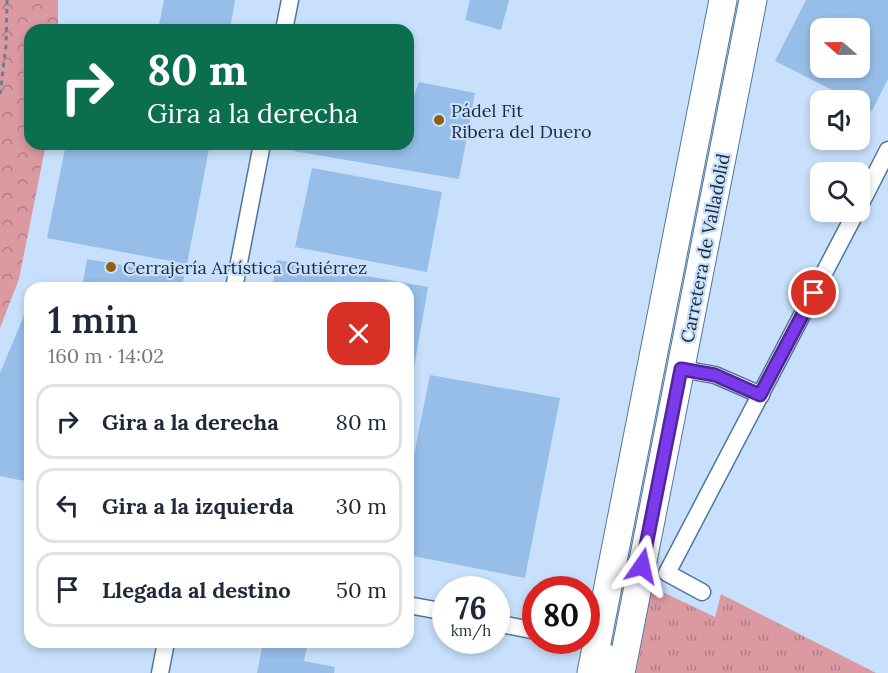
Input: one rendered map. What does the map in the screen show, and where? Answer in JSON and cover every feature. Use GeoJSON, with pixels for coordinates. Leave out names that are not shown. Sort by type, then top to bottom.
{"type":"FeatureCollection","features":[{"type":"Feature","properties":{"kind":"highway","name":"Carretera de Valladolid"},"geometry":{"type":"LineString","coordinates":[[600,598],[723,0]]}},
{"type":"Feature","properties":{"kind":"highway","name":"Carretera de Valladolid"},"geometry":{"type":"LineString","coordinates":[[621,673],[753,0]]}},
{"type":"Feature","properties":{"kind":"highway","name":"Carretera de Valladolid"},"geometry":{"type":"LineString","coordinates":[[591,654],[591,673]]}},
{"type":"Feature","properties":{"kind":"street"},"geometry":{"type":"LineString","coordinates":[[286,24],[290,0]]}},
{"type":"Feature","properties":{"kind":"street"},"geometry":{"type":"LineString","coordinates":[[235,282],[261,150]]}},
{"type":"Feature","properties":{"kind":"street"},"geometry":{"type":"LineString","coordinates":[[870,185],[888,150]]}},
{"type":"Feature","properties":{"kind":"street"},"geometry":{"type":"LineString","coordinates":[[702,592],[667,573],[851,222]]}},
{"type":"Feature","properties":{"kind":"street"},"geometry":{"type":"LineString","coordinates":[[681,369],[715,375],[760,395]]}},
{"type":"Feature","properties":{"kind":"street"},"geometry":{"type":"LineString","coordinates":[[414,606],[432,609]]}},
{"type":"Feature","properties":{"kind":"street"},"geometry":{"type":"LineString","coordinates":[[600,647],[608,652],[607,673]]}},
{"type":"Feature","properties":{"kind":"street"},"geometry":{"type":"LineString","coordinates":[[160,673],[165,648]]}},
{"type":"Feature","properties":{"kind":"path"},"geometry":{"type":"LineString","coordinates":[[0,94],[6,46],[7,0]]}},
{"type":"Feature","properties":{"kind":"green space"},"geometry":{"type":"Polygon","coordinates":[[[0,0],[58,0],[58,24],[24,24],[24,150],[45,150],[19,279],[0,328],[0,0]]]}},
{"type":"Feature","properties":{"kind":"green space"},"geometry":{"type":"Polygon","coordinates":[[[652,587],[715,617],[721,594],[876,673],[636,673],[652,587]]]}},
{"type":"Feature","properties":{"kind":"building"},"geometry":{"type":"Polygon","coordinates":[[[164,0],[235,0],[231,24],[159,24],[164,0]]]}},
{"type":"Feature","properties":{"kind":"building"},"geometry":{"type":"Polygon","coordinates":[[[470,0],[509,0],[501,30],[465,20],[470,0]]]}},
{"type":"Feature","properties":{"kind":"building"},"geometry":{"type":"Polygon","coordinates":[[[806,0],[888,0],[888,79],[872,111],[870,110],[870,90],[832,90],[775,61],[806,0]]]}},
{"type":"Feature","properties":{"kind":"building","name":"Pádel Fit Ribera del Duero"},"geometry":{"type":"Polygon","coordinates":[[[419,82],[475,93],[459,179],[293,151],[414,150],[414,96],[419,82]]]}},
{"type":"Feature","properties":{"kind":"building"},"geometry":{"type":"Polygon","coordinates":[[[65,150],[209,150],[187,264],[47,238],[65,150]]]}},
{"type":"Feature","properties":{"kind":"building"},"geometry":{"type":"Polygon","coordinates":[[[312,168],[442,192],[427,272],[295,247],[312,168]]]}},
{"type":"Feature","properties":{"kind":"building","name":"Cerrajería Artística Gutiérrez"},"geometry":{"type":"Polygon","coordinates":[[[87,259],[184,276],[183,282],[83,282],[87,259]]]}},
{"type":"Feature","properties":{"kind":"building"},"geometry":{"type":"Polygon","coordinates":[[[277,260],[400,282],[273,282],[277,260]]]}},
{"type":"Feature","properties":{"kind":"building"},"geometry":{"type":"Polygon","coordinates":[[[414,284],[428,287],[414,367],[414,284]]]}},
{"type":"Feature","properties":{"kind":"building"},"geometry":{"type":"Polygon","coordinates":[[[24,315],[24,481],[0,476],[0,373],[24,315]]]}},
{"type":"Feature","properties":{"kind":"building"},"geometry":{"type":"Polygon","coordinates":[[[430,375],[560,398],[525,576],[522,577],[414,556],[414,454],[430,375]]]}},
{"type":"Feature","properties":{"kind":"building"},"geometry":{"type":"Polygon","coordinates":[[[262,648],[307,648],[304,661],[335,667],[334,673],[257,673],[262,648]]]}},
{"type":"Feature","properties":{"kind":"place","name":"Pádel Fit Ribera del Duero"},"geometry":{"type":"Point","coordinates":[439,120]}},
{"type":"Feature","properties":{"kind":"place","name":"Cerrajería Artística Gutiérrez"},"geometry":{"type":"Point","coordinates":[111,267]}},
{"type":"Feature","properties":{"kind":"route"},"geometry":{"type":"LineString","coordinates":[[642,566],[681,369],[715,375],[760,395],[814,293]]}}]}
